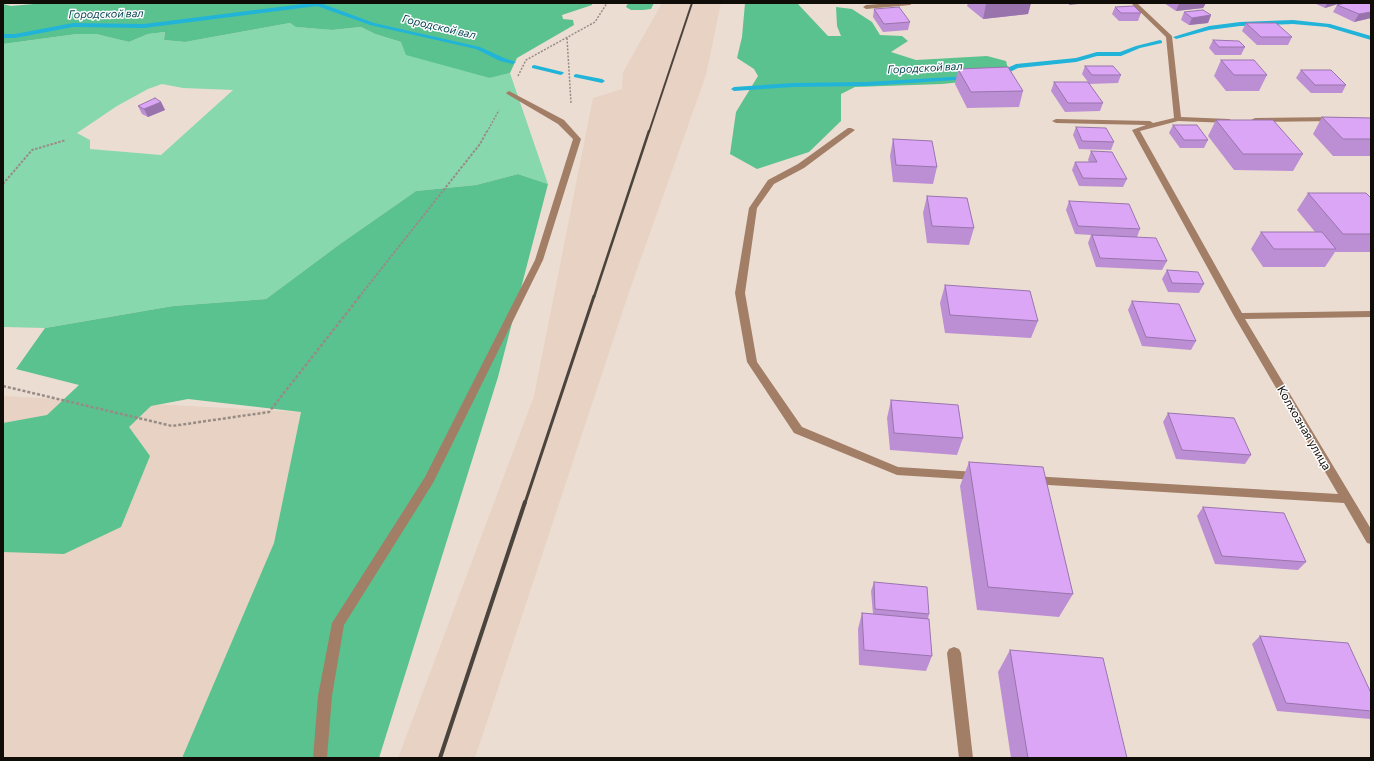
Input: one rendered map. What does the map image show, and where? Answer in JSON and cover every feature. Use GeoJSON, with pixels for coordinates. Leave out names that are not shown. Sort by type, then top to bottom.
{"type":"FeatureCollection","features":[{"type":"Feature","properties":{"kind":"street"},"geometry":{"type":"LineString","coordinates":[[866,7],[910,3]]}},
{"type":"Feature","properties":{"kind":"street"},"geometry":{"type":"LineString","coordinates":[[1134,3],[1169,36],[1178,119],[1209,121],[1340,119]]}},
{"type":"Feature","properties":{"kind":"street"},"geometry":{"type":"LineString","coordinates":[[320,758],[325,696],[338,623],[429,480],[535,267],[577,139],[561,122],[509,93]]}},
{"type":"Feature","properties":{"kind":"street","name":"Колхозная улица"},"geometry":{"type":"LineString","coordinates":[[1178,119],[1136,130],[1239,316],[1371,539]]}},
{"type":"Feature","properties":{"kind":"street"},"geometry":{"type":"LineString","coordinates":[[1056,121],[1162,124]]}},
{"type":"Feature","properties":{"kind":"street"},"geometry":{"type":"LineString","coordinates":[[851,130],[801,166],[771,182],[754,208],[740,294],[752,362],[798,430],[898,471],[984,477]]}},
{"type":"Feature","properties":{"kind":"street"},"geometry":{"type":"LineString","coordinates":[[1239,316],[1371,314]]}},
{"type":"Feature","properties":{"kind":"street"},"geometry":{"type":"LineString","coordinates":[[1023,479],[1346,499]]}},
{"type":"Feature","properties":{"kind":"street"},"geometry":{"type":"LineString","coordinates":[[954,653],[966,758]]}},
{"type":"Feature","properties":{"kind":"path"},"geometry":{"type":"LineString","coordinates":[[3,386],[172,426],[270,412],[480,144],[526,60],[595,22],[607,3]]}},
{"type":"Feature","properties":{"kind":"path"},"geometry":{"type":"LineString","coordinates":[[567,38],[569,93],[577,139]]}},
{"type":"Feature","properties":{"kind":"path"},"geometry":{"type":"LineString","coordinates":[[3,184],[32,150],[66,140]]}},
{"type":"Feature","properties":{"kind":"shaded area"},"geometry":{"type":"Polygon","coordinates":[[[662,3],[721,3],[706,75],[629,292],[475,758],[398,758],[534,396],[593,98],[622,89],[623,72],[662,3]]]}},
{"type":"Feature","properties":{"kind":"shaded area"},"geometry":{"type":"Polygon","coordinates":[[[3,396],[301,412],[274,543],[182,758],[3,758],[3,396]]]}},
{"type":"Feature","properties":{"kind":"green space"},"geometry":{"type":"Polygon","coordinates":[[[45,3],[592,3],[592,5],[562,15],[563,19],[573,20],[574,25],[517,58],[510,73],[490,78],[406,55],[401,42],[375,34],[361,27],[332,30],[296,27],[290,23],[185,42],[164,40],[165,32],[148,34],[129,42],[96,34],[77,34],[3,44],[3,4],[11,6],[45,3]]]}},
{"type":"Feature","properties":{"kind":"green space"},"geometry":{"type":"Polygon","coordinates":[[[628,3],[654,3],[651,9],[631,10],[626,7],[628,3]]]}},
{"type":"Feature","properties":{"kind":"green space"},"geometry":{"type":"Polygon","coordinates":[[[745,3],[797,3],[828,36],[841,36],[837,26],[836,7],[852,9],[872,22],[880,35],[902,36],[908,41],[891,52],[916,60],[987,56],[1006,61],[1010,77],[942,84],[855,87],[841,94],[841,121],[809,152],[757,169],[730,154],[736,112],[758,76],[754,69],[737,58],[742,37],[745,3]]]}},
{"type":"Feature","properties":{"kind":"green space"},"geometry":{"type":"Polygon","coordinates":[[[290,23],[297,27],[332,30],[361,27],[375,34],[401,42],[490,78],[510,73],[548,184],[518,174],[476,185],[416,191],[340,244],[266,299],[173,306],[45,328],[3,327],[3,44],[77,34],[96,34],[129,42],[148,34],[165,32],[164,40],[185,42],[290,23]],[[162,84],[148,89],[117,106],[77,133],[90,140],[90,149],[161,155],[233,90],[183,88],[162,84]]]}},
{"type":"Feature","properties":{"kind":"green space"},"geometry":{"type":"Polygon","coordinates":[[[518,174],[548,184],[498,377],[379,758],[182,758],[274,543],[301,412],[188,399],[151,406],[129,427],[150,456],[121,527],[64,554],[3,552],[3,423],[47,415],[79,385],[16,369],[45,328],[173,306],[266,299],[340,244],[416,191],[476,185],[518,174]]]}},
{"type":"Feature","properties":{"kind":"building"},"geometry":{"type":"Polygon","coordinates":[[[1345,3],[1371,4],[1371,12],[1359,14],[1337,5],[1345,3]]]}},
{"type":"Feature","properties":{"kind":"building"},"geometry":{"type":"Polygon","coordinates":[[[1134,6],[1141,13],[1121,13],[1115,7],[1134,6]]]}},
{"type":"Feature","properties":{"kind":"building"},"geometry":{"type":"Polygon","coordinates":[[[899,7],[910,22],[884,24],[874,9],[899,7]]]}},
{"type":"Feature","properties":{"kind":"building"},"geometry":{"type":"Polygon","coordinates":[[[1203,10],[1211,15],[1192,18],[1184,12],[1203,10]]]}},
{"type":"Feature","properties":{"kind":"building"},"geometry":{"type":"Polygon","coordinates":[[[1246,23],[1276,23],[1292,37],[1261,37],[1246,23]]]}},
{"type":"Feature","properties":{"kind":"building"},"geometry":{"type":"Polygon","coordinates":[[[1213,40],[1239,41],[1245,47],[1219,47],[1213,40]]]}},
{"type":"Feature","properties":{"kind":"building"},"geometry":{"type":"Polygon","coordinates":[[[1221,60],[1254,60],[1267,75],[1234,75],[1221,60]]]}},
{"type":"Feature","properties":{"kind":"building"},"geometry":{"type":"Polygon","coordinates":[[[1085,66],[1113,66],[1121,75],[1092,75],[1085,66]]]}},
{"type":"Feature","properties":{"kind":"building"},"geometry":{"type":"Polygon","coordinates":[[[1008,67],[1023,91],[971,92],[958,69],[1008,67]]]}},
{"type":"Feature","properties":{"kind":"building"},"geometry":{"type":"Polygon","coordinates":[[[1301,70],[1331,70],[1346,85],[1315,85],[1301,70]]]}},
{"type":"Feature","properties":{"kind":"building"},"geometry":{"type":"Polygon","coordinates":[[[1054,82],[1088,82],[1103,103],[1068,103],[1054,82]]]}},
{"type":"Feature","properties":{"kind":"building"},"geometry":{"type":"Polygon","coordinates":[[[155,98],[161,102],[144,109],[138,106],[155,98]]]}},
{"type":"Feature","properties":{"kind":"building"},"geometry":{"type":"Polygon","coordinates":[[[1322,117],[1371,118],[1371,139],[1343,139],[1322,117]]]}},
{"type":"Feature","properties":{"kind":"building"},"geometry":{"type":"Polygon","coordinates":[[[1216,120],[1273,120],[1303,154],[1243,154],[1216,120]]]}},
{"type":"Feature","properties":{"kind":"building"},"geometry":{"type":"Polygon","coordinates":[[[1173,125],[1197,125],[1208,140],[1184,140],[1173,125]]]}},
{"type":"Feature","properties":{"kind":"building"},"geometry":{"type":"Polygon","coordinates":[[[1076,127],[1106,128],[1114,142],[1082,141],[1076,127]]]}},
{"type":"Feature","properties":{"kind":"building"},"geometry":{"type":"Polygon","coordinates":[[[893,139],[932,141],[937,167],[896,165],[893,139]]]}},
{"type":"Feature","properties":{"kind":"building"},"geometry":{"type":"Polygon","coordinates":[[[1091,151],[1112,152],[1127,179],[1083,178],[1075,162],[1097,162],[1091,151]]]}},
{"type":"Feature","properties":{"kind":"building"},"geometry":{"type":"Polygon","coordinates":[[[1308,193],[1366,193],[1371,198],[1371,234],[1343,234],[1308,193]]]}},
{"type":"Feature","properties":{"kind":"building"},"geometry":{"type":"Polygon","coordinates":[[[927,196],[967,198],[974,228],[932,226],[927,196]]]}},
{"type":"Feature","properties":{"kind":"building"},"geometry":{"type":"Polygon","coordinates":[[[1069,201],[1129,204],[1140,229],[1078,226],[1069,201]]]}},
{"type":"Feature","properties":{"kind":"building"},"geometry":{"type":"Polygon","coordinates":[[[1261,232],[1322,232],[1336,249],[1274,249],[1261,232]]]}},
{"type":"Feature","properties":{"kind":"building"},"geometry":{"type":"Polygon","coordinates":[[[1092,235],[1156,238],[1167,261],[1100,258],[1092,235]]]}},
{"type":"Feature","properties":{"kind":"building"},"geometry":{"type":"Polygon","coordinates":[[[1167,270],[1198,272],[1204,284],[1172,283],[1167,270]]]}},
{"type":"Feature","properties":{"kind":"building"},"geometry":{"type":"Polygon","coordinates":[[[945,285],[1030,291],[1038,321],[950,315],[945,285]]]}},
{"type":"Feature","properties":{"kind":"building"},"geometry":{"type":"Polygon","coordinates":[[[1132,301],[1179,304],[1196,341],[1146,337],[1132,301]]]}},
{"type":"Feature","properties":{"kind":"building"},"geometry":{"type":"Polygon","coordinates":[[[891,400],[958,405],[963,438],[894,433],[891,400]]]}},
{"type":"Feature","properties":{"kind":"building"},"geometry":{"type":"Polygon","coordinates":[[[1168,413],[1234,418],[1251,455],[1182,450],[1168,413]]]}},
{"type":"Feature","properties":{"kind":"building"},"geometry":{"type":"Polygon","coordinates":[[[969,462],[1043,467],[1073,594],[988,587],[969,462]]]}},
{"type":"Feature","properties":{"kind":"building"},"geometry":{"type":"Polygon","coordinates":[[[1203,507],[1284,513],[1306,562],[1222,556],[1203,507]]]}},
{"type":"Feature","properties":{"kind":"building"},"geometry":{"type":"Polygon","coordinates":[[[874,582],[927,587],[929,614],[875,609],[874,582]]]}},
{"type":"Feature","properties":{"kind":"building"},"geometry":{"type":"Polygon","coordinates":[[[862,613],[929,619],[932,656],[864,650],[862,613]]]}},
{"type":"Feature","properties":{"kind":"building"},"geometry":{"type":"Polygon","coordinates":[[[1260,636],[1348,643],[1371,693],[1371,711],[1286,703],[1260,636]]]}},
{"type":"Feature","properties":{"kind":"building"},"geometry":{"type":"Polygon","coordinates":[[[1010,650],[1103,658],[1127,758],[1028,758],[1010,650]]]}},
{"type":"Feature","properties":{"kind":"waterway","name":"Городской вал"},"geometry":{"type":"LineString","coordinates":[[3,36],[15,36],[73,25],[144,26],[317,4],[372,24],[478,48],[502,60],[513,62]]}},
{"type":"Feature","properties":{"kind":"waterway","name":"Городской вал"},"geometry":{"type":"LineString","coordinates":[[1176,37],[1209,28],[1240,24],[1293,22],[1328,25],[1371,38]]}},
{"type":"Feature","properties":{"kind":"waterway","name":"Городской вал"},"geometry":{"type":"LineString","coordinates":[[997,74],[1006,72],[1016,66],[1076,60],[1097,54],[1121,54],[1138,47],[1160,42]]}},
{"type":"Feature","properties":{"kind":"waterway","name":"Городской вал"},"geometry":{"type":"LineString","coordinates":[[534,67],[561,73]]}},
{"type":"Feature","properties":{"kind":"waterway","name":"Городской вал"},"geometry":{"type":"LineString","coordinates":[[576,76],[602,81]]}},
{"type":"Feature","properties":{"kind":"waterway","name":"Городской вал"},"geometry":{"type":"LineString","coordinates":[[734,89],[793,85],[866,84],[969,78]]}},
{"type":"Feature","properties":{"kind":"railway"},"geometry":{"type":"LineString","coordinates":[[649,132],[692,3]]}},
{"type":"Feature","properties":{"kind":"railway"},"geometry":{"type":"LineString","coordinates":[[594,297],[649,131]]}},
{"type":"Feature","properties":{"kind":"railway"},"geometry":{"type":"LineString","coordinates":[[525,503],[594,296]]}},
{"type":"Feature","properties":{"kind":"railway"},"geometry":{"type":"LineString","coordinates":[[440,758],[525,502]]}}]}
